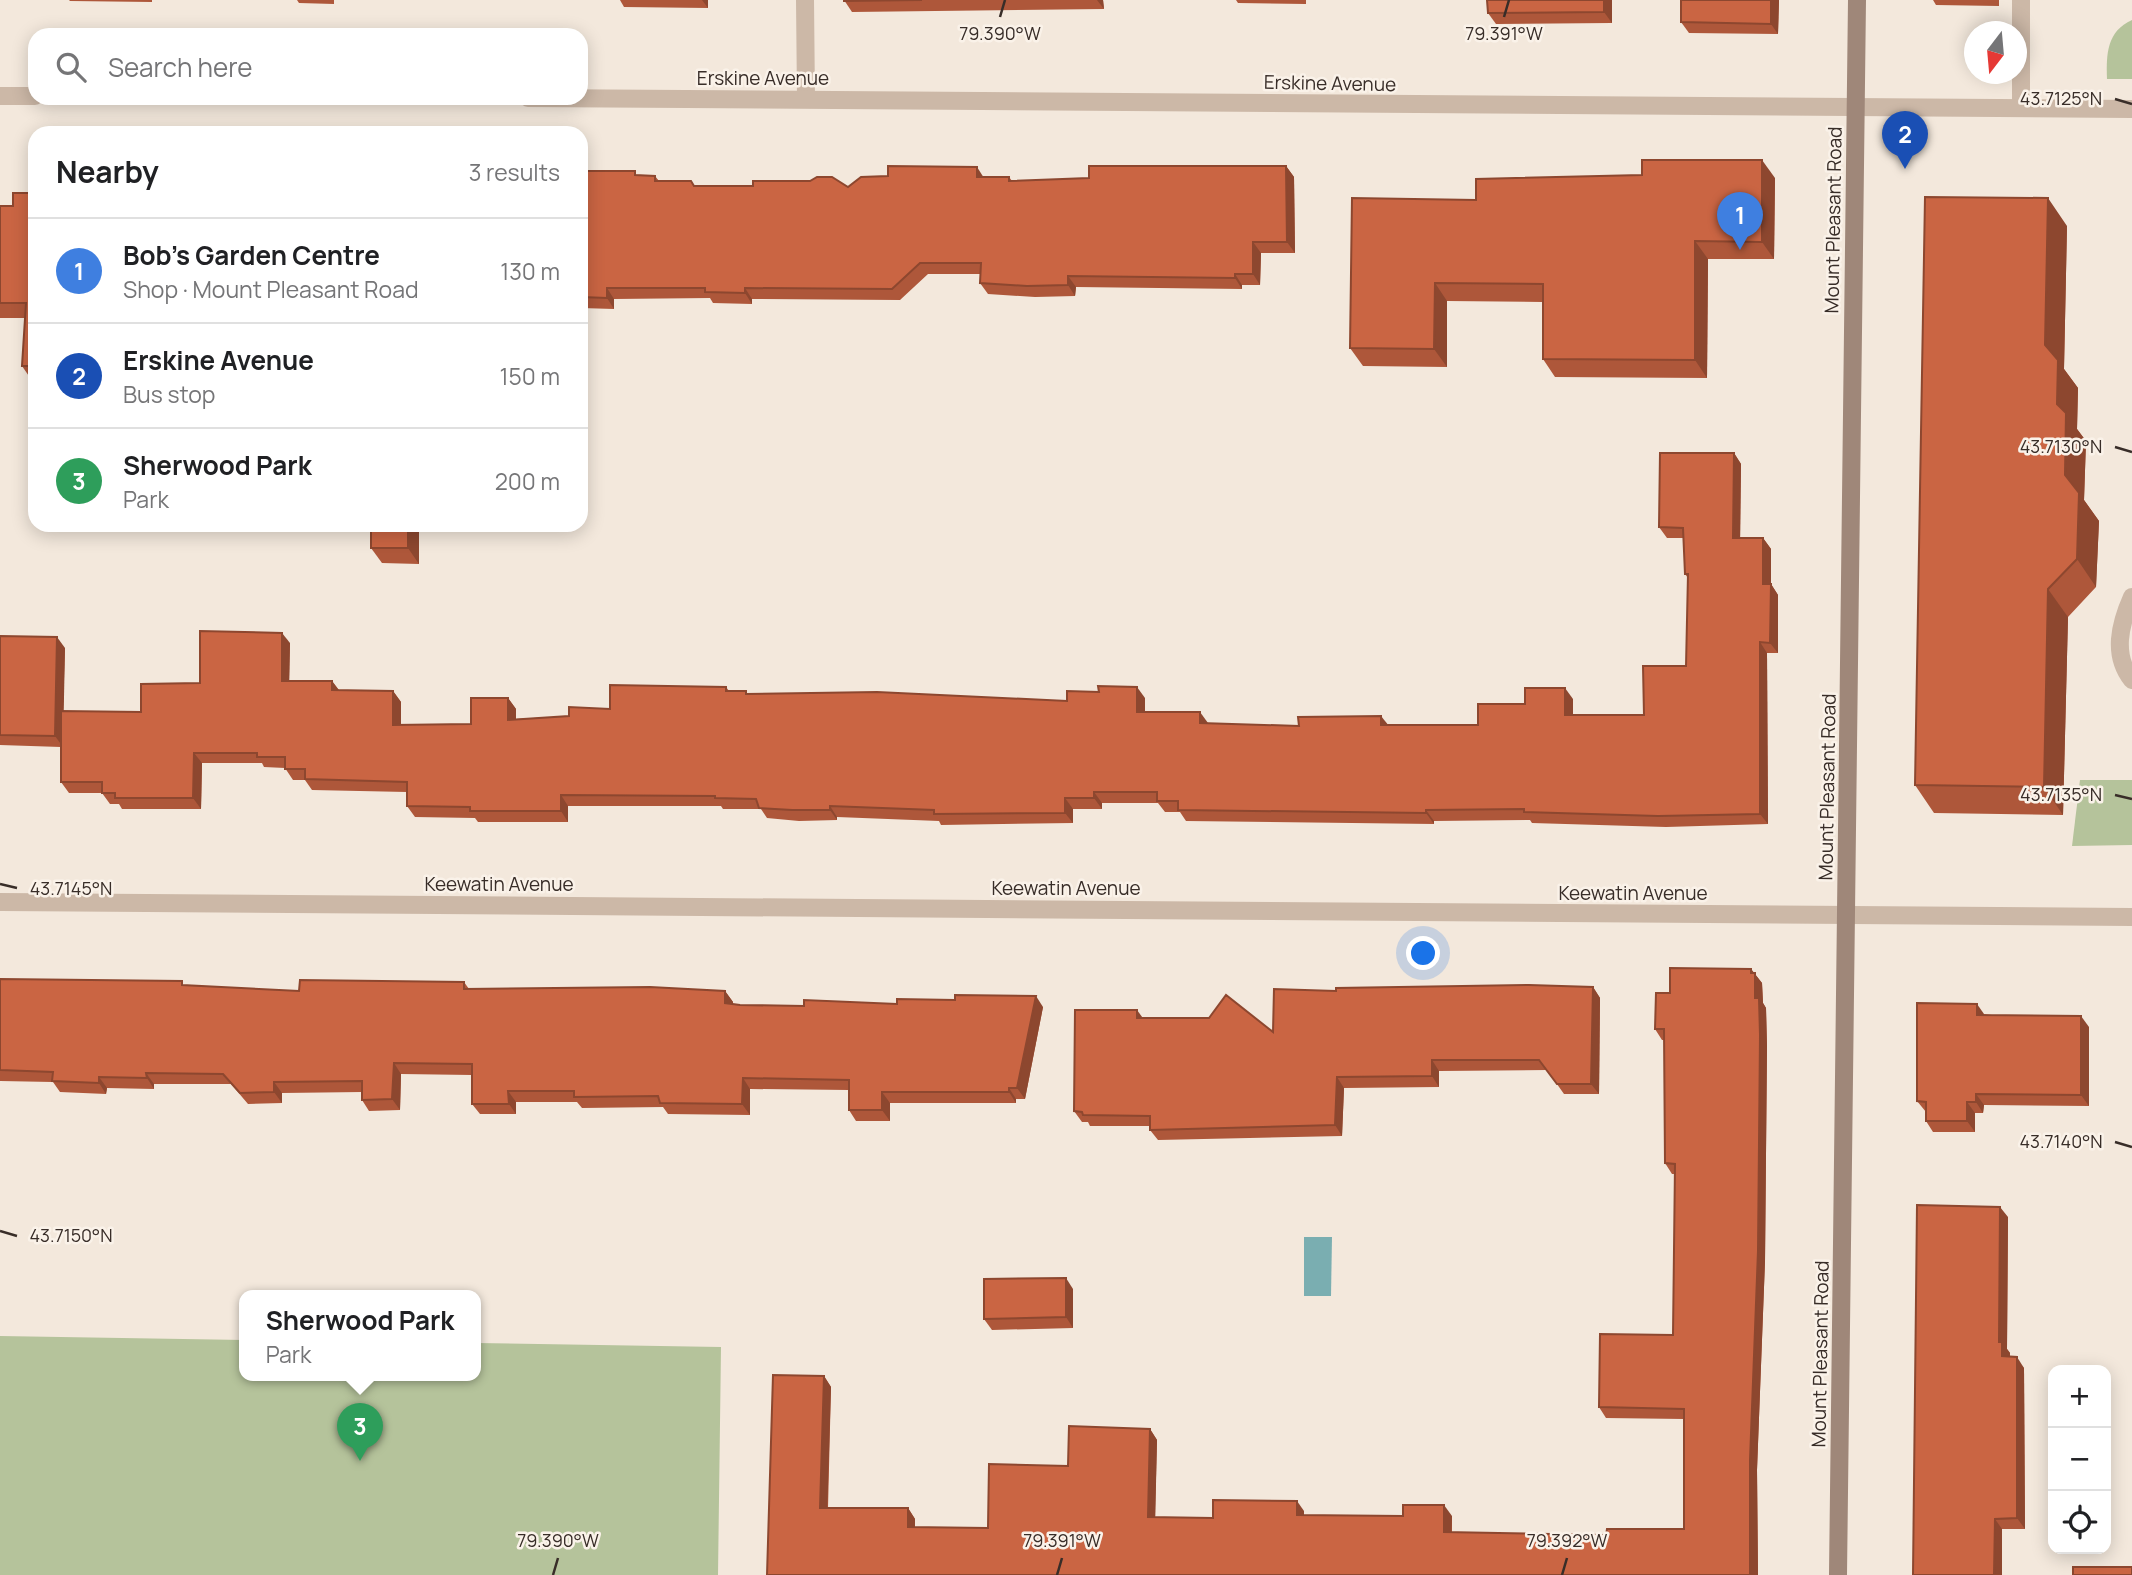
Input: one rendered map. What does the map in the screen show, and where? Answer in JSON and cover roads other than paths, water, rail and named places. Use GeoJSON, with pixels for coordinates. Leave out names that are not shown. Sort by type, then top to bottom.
{"type":"FeatureCollection","features":[{"type":"Feature","properties":{"kind":"main road","name":"Mount Pleasant Road"},"geometry":{"type":"LineString","coordinates":[[1838,1575],[1857,0]]}},
{"type":"Feature","properties":{"kind":"street"},"geometry":{"type":"LineString","coordinates":[[805,0],[806,99]]}},
{"type":"Feature","properties":{"kind":"street"},"geometry":{"type":"LineString","coordinates":[[2021,0],[2021,107]]}},
{"type":"Feature","properties":{"kind":"street"},"geometry":{"type":"LineString","coordinates":[[0,96],[28,96]]}},
{"type":"Feature","properties":{"kind":"street","name":"Erskine Avenue"},"geometry":{"type":"LineString","coordinates":[[588,98],[2132,109]]}},
{"type":"Feature","properties":{"kind":"street"},"geometry":{"type":"LineString","coordinates":[[2132,597],[2119,633],[2123,669],[2132,680]]}},
{"type":"Feature","properties":{"kind":"street","name":"Keewatin Avenue"},"geometry":{"type":"LineString","coordinates":[[0,902],[2132,917]]}},
{"type":"Feature","properties":{"kind":"water"},"geometry":{"type":"Polygon","coordinates":[[[1304,1237],[1332,1237],[1331,1296],[1304,1296],[1304,1237]]]}},
{"type":"Feature","properties":{"kind":"place","name":"Erskine Avenue"},"geometry":{"type":"Point","coordinates":[1905,169]}},
{"type":"Feature","properties":{"kind":"place","name":"Bob's Garden Centre"},"geometry":{"type":"Point","coordinates":[1740,250]}},
{"type":"Feature","properties":{"kind":"place","name":"Sherwood Park"},"geometry":{"type":"Point","coordinates":[360,1461]}}]}
